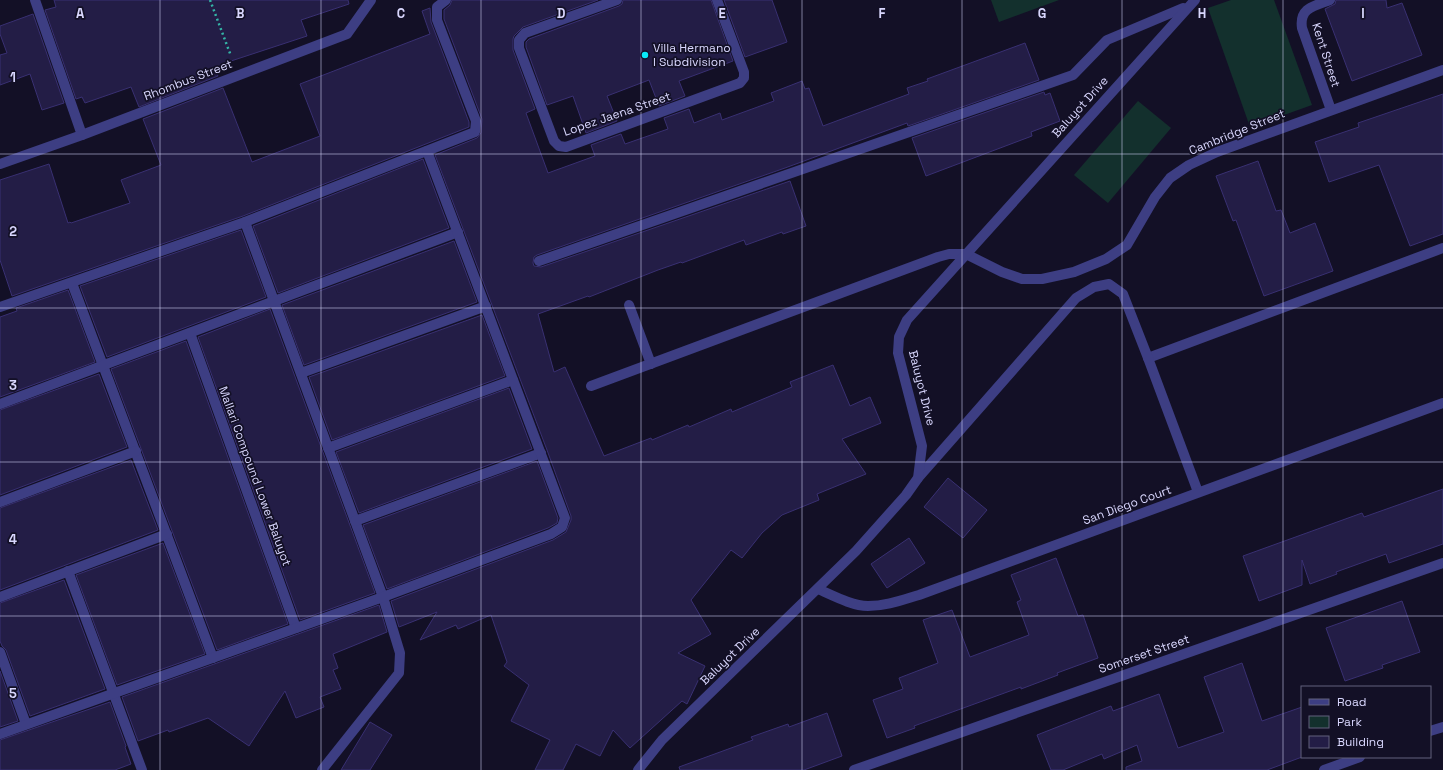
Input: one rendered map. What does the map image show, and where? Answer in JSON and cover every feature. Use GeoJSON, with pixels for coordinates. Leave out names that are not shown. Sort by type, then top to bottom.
{"type":"FeatureCollection","features":[{"type":"Feature","properties":{"kind":"street"},"geometry":{"type":"LineString","coordinates":[[35,0],[82,135]]}},
{"type":"Feature","properties":{"kind":"street","name":"Rhombus Street"},"geometry":{"type":"LineString","coordinates":[[0,164],[82,135],[347,34],[371,0]]}},
{"type":"Feature","properties":{"kind":"street"},"geometry":{"type":"LineString","coordinates":[[0,307],[245,222],[475,132],[476,121],[437,20],[437,7],[445,0]]}},
{"type":"Feature","properties":{"kind":"street","name":"Lopez Jaena Street"},"geometry":{"type":"LineString","coordinates":[[617,0],[524,33],[519,40],[519,48],[554,141],[558,146],[566,147],[740,83],[744,78],[744,72],[717,0]]}},
{"type":"Feature","properties":{"kind":"street","name":"Kent Street"},"geometry":{"type":"LineString","coordinates":[[1330,0],[1308,10],[1304,14],[1301,22],[1331,110]]}},
{"type":"Feature","properties":{"kind":"street"},"geometry":{"type":"LineString","coordinates":[[539,262],[1073,75],[1107,40],[1191,3]]}},
{"type":"Feature","properties":{"kind":"street","name":"Baluyot Drive"},"geometry":{"type":"LineString","coordinates":[[638,770],[662,740],[856,551],[906,495],[918,478],[922,446],[898,353],[899,337],[907,320],[1191,3]]}},
{"type":"Feature","properties":{"kind":"street","name":"Cambridge Street"},"geometry":{"type":"LineString","coordinates":[[966,254],[1002,272],[1022,279],[1042,279],[1074,272],[1106,259],[1127,245],[1156,197],[1170,178],[1190,165],[1217,152],[1443,70]]}},
{"type":"Feature","properties":{"kind":"street"},"geometry":{"type":"LineString","coordinates":[[0,734],[383,597],[551,534],[562,527],[565,518],[427,151]]}},
{"type":"Feature","properties":{"kind":"street"},"geometry":{"type":"LineString","coordinates":[[245,222],[383,597],[400,653],[399,672],[322,770]]}},
{"type":"Feature","properties":{"kind":"street"},"geometry":{"type":"LineString","coordinates":[[0,404],[458,232]]}},
{"type":"Feature","properties":{"kind":"street"},"geometry":{"type":"LineString","coordinates":[[1148,358],[1443,248]]}},
{"type":"Feature","properties":{"kind":"street"},"geometry":{"type":"LineString","coordinates":[[591,386],[938,257],[954,253],[966,254]]}},
{"type":"Feature","properties":{"kind":"street"},"geometry":{"type":"LineString","coordinates":[[72,283],[213,658]]}},
{"type":"Feature","properties":{"kind":"street"},"geometry":{"type":"LineString","coordinates":[[918,478],[1076,298],[1094,287],[1108,284],[1123,294],[1198,492]]}},
{"type":"Feature","properties":{"kind":"street"},"geometry":{"type":"LineString","coordinates":[[629,305],[651,364]]}},
{"type":"Feature","properties":{"kind":"street"},"geometry":{"type":"LineString","coordinates":[[301,373],[486,306]]}},
{"type":"Feature","properties":{"kind":"street","name":"Mallari Compound Lower Baluyot"},"geometry":{"type":"LineString","coordinates":[[190,333],[296,628]]}},
{"type":"Feature","properties":{"kind":"street"},"geometry":{"type":"LineString","coordinates":[[328,448],[513,380]]}},
{"type":"Feature","properties":{"kind":"street","name":"San Diego Court"},"geometry":{"type":"LineString","coordinates":[[818,589],[845,600],[866,606],[888,604],[919,595],[1198,492],[1443,404]]}},
{"type":"Feature","properties":{"kind":"street"},"geometry":{"type":"LineString","coordinates":[[0,502],[136,451]]}},
{"type":"Feature","properties":{"kind":"street"},"geometry":{"type":"LineString","coordinates":[[355,520],[541,453]]}},
{"type":"Feature","properties":{"kind":"street"},"geometry":{"type":"LineString","coordinates":[[0,597],[167,534]]}},
{"type":"Feature","properties":{"kind":"street","name":"Somerset Street"},"geometry":{"type":"LineString","coordinates":[[854,770],[1443,563]]}},
{"type":"Feature","properties":{"kind":"street"},"geometry":{"type":"LineString","coordinates":[[68,571],[142,770]]}},
{"type":"Feature","properties":{"kind":"street"},"geometry":{"type":"LineString","coordinates":[[0,652],[26,724]]}},
{"type":"Feature","properties":{"kind":"street"},"geometry":{"type":"LineString","coordinates":[[1431,732],[1443,727]]}},
{"type":"Feature","properties":{"kind":"street"},"geometry":{"type":"LineString","coordinates":[[1324,770],[1357,758]]}},
{"type":"Feature","properties":{"kind":"path"},"geometry":{"type":"LineString","coordinates":[[210,0],[238,75]]}},
{"type":"Feature","properties":{"kind":"green space"},"geometry":{"type":"Polygon","coordinates":[[[991,0],[1059,0],[999,22],[991,0]]]}},
{"type":"Feature","properties":{"kind":"green space"},"geometry":{"type":"Polygon","coordinates":[[[1231,0],[1274,0],[1312,105],[1250,127],[1208,8],[1231,0]]]}},
{"type":"Feature","properties":{"kind":"green space"},"geometry":{"type":"Polygon","coordinates":[[[1138,101],[1171,128],[1108,203],[1074,175],[1138,101]]]}},
{"type":"Feature","properties":{"kind":"building"},"geometry":{"type":"Polygon","coordinates":[[[54,0],[348,0],[349,4],[301,20],[307,36],[228,62],[230,67],[216,72],[218,76],[139,107],[131,87],[85,103],[82,97],[76,99],[45,10],[56,7],[54,0]]]}},
{"type":"Feature","properties":{"kind":"building"},"geometry":{"type":"Polygon","coordinates":[[[452,0],[598,0],[523,27],[513,39],[513,50],[535,109],[526,113],[548,173],[595,156],[591,145],[621,134],[625,144],[668,129],[664,118],[689,109],[694,123],[720,113],[722,120],[774,101],[771,93],[802,81],[805,89],[809,88],[823,126],[909,94],[907,88],[928,81],[927,79],[1025,43],[1039,80],[908,126],[907,123],[534,257],[534,266],[541,267],[790,181],[806,226],[783,234],[782,232],[746,245],[744,240],[682,263],[681,262],[658,270],[589,297],[588,296],[538,314],[554,372],[565,367],[604,456],[651,438],[652,440],[688,425],[689,427],[731,409],[732,412],[792,387],[790,382],[833,365],[850,406],[870,397],[881,423],[842,439],[866,474],[817,494],[819,500],[782,515],[762,533],[742,558],[731,550],[691,600],[711,634],[678,653],[705,666],[687,704],[682,701],[630,748],[613,730],[600,756],[576,744],[563,770],[535,770],[550,740],[511,721],[529,685],[504,666],[507,662],[491,615],[458,629],[456,625],[420,640],[437,612],[399,627],[391,601],[553,540],[566,532],[571,520],[571,516],[547,450],[435,155],[477,138],[481,133],[482,119],[444,19],[444,10],[450,5],[452,0]]]}},
{"type":"Feature","properties":{"kind":"building"},"geometry":{"type":"Polygon","coordinates":[[[623,0],[711,0],[733,61],[679,81],[685,96],[659,106],[649,80],[607,96],[617,121],[586,133],[573,96],[547,105],[526,47],[526,42],[529,39],[619,6],[622,4],[623,0]]]}},
{"type":"Feature","properties":{"kind":"building"},"geometry":{"type":"Polygon","coordinates":[[[724,0],[772,0],[787,42],[745,57],[724,0]]]}},
{"type":"Feature","properties":{"kind":"building"},"geometry":{"type":"Polygon","coordinates":[[[1336,0],[1386,0],[1387,8],[1402,3],[1422,55],[1352,81],[1325,9],[1335,4],[1336,0]]]}},
{"type":"Feature","properties":{"kind":"building"},"geometry":{"type":"Polygon","coordinates":[[[430,8],[431,22],[469,122],[469,127],[243,216],[12,296],[0,260],[0,180],[49,164],[68,223],[130,203],[121,180],[161,165],[143,119],[223,88],[252,162],[320,136],[300,84],[430,34],[422,11],[430,8]]]}},
{"type":"Feature","properties":{"kind":"building"},"geometry":{"type":"Polygon","coordinates":[[[33,14],[64,103],[42,110],[30,74],[0,85],[0,55],[7,53],[0,34],[0,26],[33,14]]]}},
{"type":"Feature","properties":{"kind":"building"},"geometry":{"type":"Polygon","coordinates":[[[1044,92],[1045,95],[1050,93],[1060,121],[1031,132],[1032,136],[926,176],[912,138],[1044,92]]]}},
{"type":"Feature","properties":{"kind":"building"},"geometry":{"type":"Polygon","coordinates":[[[1443,94],[1443,234],[1410,246],[1379,165],[1329,182],[1315,142],[1359,127],[1358,123],[1443,94]]]}},
{"type":"Feature","properties":{"kind":"building"},"geometry":{"type":"Polygon","coordinates":[[[423,159],[449,228],[278,293],[253,226],[423,159]]]}},
{"type":"Feature","properties":{"kind":"building"},"geometry":{"type":"Polygon","coordinates":[[[1258,161],[1276,211],[1281,210],[1290,233],[1315,223],[1333,271],[1264,296],[1236,220],[1233,221],[1216,176],[1258,161]]]}},
{"type":"Feature","properties":{"kind":"building"},"geometry":{"type":"Polygon","coordinates":[[[241,230],[266,297],[107,357],[80,286],[241,230]]]}},
{"type":"Feature","properties":{"kind":"building"},"geometry":{"type":"Polygon","coordinates":[[[454,241],[477,302],[304,365],[282,305],[454,241]]]}},
{"type":"Feature","properties":{"kind":"building"},"geometry":{"type":"Polygon","coordinates":[[[68,290],[95,362],[0,397],[0,317],[17,311],[16,308],[68,290]]]}},
{"type":"Feature","properties":{"kind":"building"},"geometry":{"type":"Polygon","coordinates":[[[270,309],[375,593],[300,620],[198,337],[270,309]]]}},
{"type":"Feature","properties":{"kind":"building"},"geometry":{"type":"Polygon","coordinates":[[[482,315],[505,376],[332,440],[309,377],[482,315]]]}},
{"type":"Feature","properties":{"kind":"building"},"geometry":{"type":"Polygon","coordinates":[[[186,341],[288,624],[217,650],[111,369],[186,341]]]}},
{"type":"Feature","properties":{"kind":"building"},"geometry":{"type":"Polygon","coordinates":[[[99,374],[127,447],[0,495],[0,410],[99,374]]]}},
{"type":"Feature","properties":{"kind":"building"},"geometry":{"type":"Polygon","coordinates":[[[509,388],[532,449],[359,513],[336,452],[509,388]]]}},
{"type":"Feature","properties":{"kind":"building"},"geometry":{"type":"Polygon","coordinates":[[[131,460],[158,530],[0,590],[0,508],[131,460]]]}},
{"type":"Feature","properties":{"kind":"building"},"geometry":{"type":"Polygon","coordinates":[[[537,461],[558,518],[557,523],[548,528],[387,589],[363,525],[537,461]]]}},
{"type":"Feature","properties":{"kind":"building"},"geometry":{"type":"Polygon","coordinates":[[[948,478],[987,510],[963,538],[924,507],[948,478]]]}},
{"type":"Feature","properties":{"kind":"building"},"geometry":{"type":"Polygon","coordinates":[[[1443,489],[1443,544],[1389,563],[1386,554],[1336,572],[1337,574],[1310,584],[1302,560],[1302,585],[1259,601],[1243,556],[1362,513],[1364,517],[1443,489]]]}},
{"type":"Feature","properties":{"kind":"building"},"geometry":{"type":"Polygon","coordinates":[[[909,538],[925,563],[887,588],[871,564],[909,538]]]}},
{"type":"Feature","properties":{"kind":"building"},"geometry":{"type":"Polygon","coordinates":[[[163,543],[205,654],[117,685],[76,575],[163,543]]]}},
{"type":"Feature","properties":{"kind":"building"},"geometry":{"type":"Polygon","coordinates":[[[1056,558],[1078,616],[1083,615],[1098,658],[1057,673],[1058,675],[914,726],[915,728],[887,738],[873,700],[903,689],[899,678],[938,663],[923,620],[952,610],[970,657],[1029,635],[1017,602],[1021,600],[1011,575],[1056,558]]]}},
{"type":"Feature","properties":{"kind":"building"},"geometry":{"type":"Polygon","coordinates":[[[64,580],[105,689],[30,716],[6,650],[0,641],[0,603],[64,580]]]}},
{"type":"Feature","properties":{"kind":"building"},"geometry":{"type":"Polygon","coordinates":[[[1402,601],[1420,652],[1382,665],[1383,668],[1345,681],[1326,628],[1402,601]]]}},
{"type":"Feature","properties":{"kind":"building"},"geometry":{"type":"Polygon","coordinates":[[[379,605],[387,632],[333,654],[338,668],[333,670],[341,689],[320,697],[324,707],[296,718],[285,691],[249,746],[208,718],[138,741],[122,697],[379,605]]]}},
{"type":"Feature","properties":{"kind":"building"},"geometry":{"type":"Polygon","coordinates":[[[1242,663],[1262,721],[1301,707],[1301,757],[1267,770],[1126,770],[1126,767],[1142,761],[1137,745],[1104,759],[1102,754],[1063,770],[1051,770],[1037,735],[1111,706],[1113,711],[1159,694],[1178,748],[1224,732],[1204,677],[1242,663]]]}},
{"type":"Feature","properties":{"kind":"building"},"geometry":{"type":"Polygon","coordinates":[[[0,671],[18,721],[0,727],[0,671]]]}},
{"type":"Feature","properties":{"kind":"building"},"geometry":{"type":"Polygon","coordinates":[[[110,702],[131,764],[115,770],[0,770],[0,740],[110,702]]]}},
{"type":"Feature","properties":{"kind":"building"},"geometry":{"type":"Polygon","coordinates":[[[827,713],[842,756],[804,770],[680,770],[679,767],[753,740],[751,737],[788,724],[789,727],[827,713]]]}},
{"type":"Feature","properties":{"kind":"building"},"geometry":{"type":"Polygon","coordinates":[[[370,722],[392,735],[370,770],[341,770],[370,722]]]}},
{"type":"Feature","properties":{"kind":"place","name":"Villa Hermano I Subdivision"},"geometry":{"type":"Point","coordinates":[645,55]}}]}
